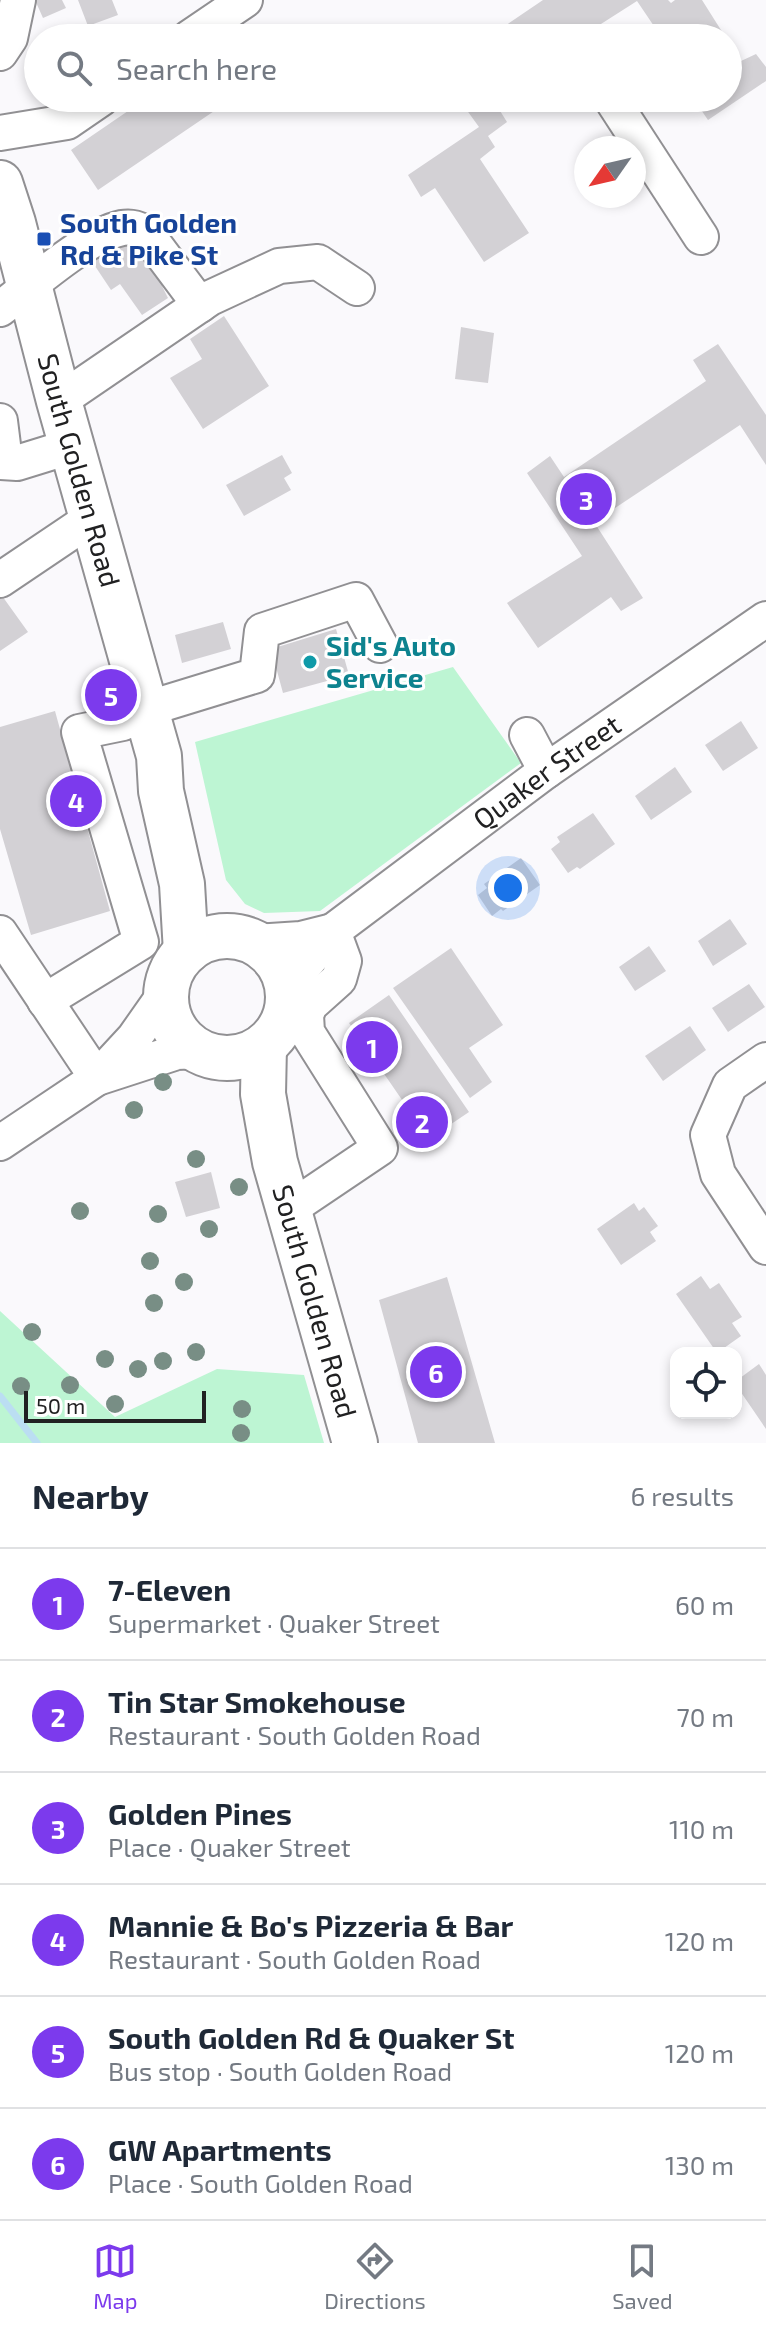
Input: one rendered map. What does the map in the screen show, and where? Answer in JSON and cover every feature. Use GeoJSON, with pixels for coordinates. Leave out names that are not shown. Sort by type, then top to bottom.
{"type":"FeatureCollection","features":[{"type":"Feature","properties":{"kind":"main road","name":"South Golden Road"},"geometry":{"type":"LineString","coordinates":[[0,183],[15,298],[59,401],[159,756],[161,791],[182,884],[186,952]]}},
{"type":"Feature","properties":{"kind":"main road","name":"South Golden Road"},"geometry":{"type":"LineString","coordinates":[[159,756],[192,819],[207,892],[224,919],[249,940]]}},
{"type":"Feature","properties":{"kind":"main road"},"geometry":{"type":"LineString","coordinates":[[213,937],[249,940],[268,951],[279,964],[286,980],[288,996],[285,1015],[277,1032],[264,1046],[239,1057],[206,1054],[178,1032],[167,1006],[170,977],[186,952],[213,937]]}},
{"type":"Feature","properties":{"kind":"main road","name":"South Golden Road"},"geometry":{"type":"LineString","coordinates":[[264,1046],[263,1094],[275,1162],[355,1443]]}},
{"type":"Feature","properties":{"kind":"main road","name":"South Golden Road"},"geometry":{"type":"LineString","coordinates":[[206,1054],[243,1101],[275,1162]]}},
{"type":"Feature","properties":{"kind":"street"},"geometry":{"type":"LineString","coordinates":[[0,53],[10,38],[18,0]]}},
{"type":"Feature","properties":{"kind":"street"},"geometry":{"type":"LineString","coordinates":[[210,24],[245,0]]}},
{"type":"Feature","properties":{"kind":"street"},"geometry":{"type":"LineString","coordinates":[[0,133],[67,122],[82,112]]}},
{"type":"Feature","properties":{"kind":"street"},"geometry":{"type":"LineString","coordinates":[[620,112],[701,237]]}},
{"type":"Feature","properties":{"kind":"street"},"geometry":{"type":"LineString","coordinates":[[15,298],[58,263],[107,233],[135,228],[146,233],[200,305]]}},
{"type":"Feature","properties":{"kind":"street"},"geometry":{"type":"LineString","coordinates":[[59,401],[200,305],[279,266],[318,262],[357,288]]}},
{"type":"Feature","properties":{"kind":"street"},"geometry":{"type":"LineString","coordinates":[[0,421],[3,445],[0,447]]}},
{"type":"Feature","properties":{"kind":"street"},"geometry":{"type":"LineString","coordinates":[[0,462],[17,463],[72,446]]}},
{"type":"Feature","properties":{"kind":"street"},"geometry":{"type":"LineString","coordinates":[[0,580],[92,518]]}},
{"type":"Feature","properties":{"kind":"street"},"geometry":{"type":"LineString","coordinates":[[45,1001],[141,942],[79,732],[123,723],[146,709],[257,675],[262,631],[356,600],[380,645]]}},
{"type":"Feature","properties":{"kind":"street","name":"Quaker Street"},"geometry":{"type":"LineString","coordinates":[[288,996],[295,977],[333,931],[546,771],[766,619]]}},
{"type":"Feature","properties":{"kind":"street"},"geometry":{"type":"LineString","coordinates":[[527,735],[546,771]]}},
{"type":"Feature","properties":{"kind":"street"},"geometry":{"type":"LineString","coordinates":[[288,1210],[380,1148],[307,1032],[306,1015],[310,1005],[339,979],[344,961],[333,931]]}},
{"type":"Feature","properties":{"kind":"street","name":"Quaker Street"},"geometry":{"type":"LineString","coordinates":[[249,940],[301,939],[333,931]]}},
{"type":"Feature","properties":{"kind":"street"},"geometry":{"type":"LineString","coordinates":[[0,933],[97,1078]]}},
{"type":"Feature","properties":{"kind":"street"},"geometry":{"type":"LineString","coordinates":[[0,1143],[97,1078],[134,1038],[167,991]]}},
{"type":"Feature","properties":{"kind":"street"},"geometry":{"type":"LineString","coordinates":[[97,1078],[177,1052],[206,1054]]}},
{"type":"Feature","properties":{"kind":"street"},"geometry":{"type":"LineString","coordinates":[[766,1060],[730,1085],[708,1135],[718,1174],[766,1247]]}},
{"type":"Feature","properties":{"kind":"green space"},"geometry":{"type":"Polygon","coordinates":[[[453,667],[521,763],[320,911],[264,913],[245,904],[226,880],[195,742],[453,667]]]}},
{"type":"Feature","properties":{"kind":"green space"},"geometry":{"type":"Polygon","coordinates":[[[0,1311],[115,1417],[217,1369],[304,1375],[324,1443],[0,1443],[0,1311]]]}},
{"type":"Feature","properties":{"kind":"building"},"geometry":{"type":"Polygon","coordinates":[[[35,0],[62,0],[66,8],[43,18],[35,0]]]}},
{"type":"Feature","properties":{"kind":"building"},"geometry":{"type":"Polygon","coordinates":[[[78,0],[112,0],[118,15],[87,24],[78,0]]]}},
{"type":"Feature","properties":{"kind":"building"},"geometry":{"type":"Polygon","coordinates":[[[543,0],[668,0],[671,3],[675,0],[702,0],[717,24],[653,24],[637,1],[601,24],[508,24],[543,0]]]}},
{"type":"Feature","properties":{"kind":"building"},"geometry":{"type":"Polygon","coordinates":[[[756,54],[766,67],[766,81],[742,97],[742,61],[756,54]]]}},
{"type":"Feature","properties":{"kind":"building"},"geometry":{"type":"Polygon","coordinates":[[[127,112],[213,112],[98,190],[71,150],[127,112]]]}},
{"type":"Feature","properties":{"kind":"building"},"geometry":{"type":"Polygon","coordinates":[[[468,112],[501,112],[507,122],[488,136],[495,147],[480,159],[529,233],[484,262],[435,188],[421,197],[408,175],[479,127],[468,112]]]}},
{"type":"Feature","properties":{"kind":"building"},"geometry":{"type":"Polygon","coordinates":[[[703,112],[720,112],[708,120],[703,112]]]}},
{"type":"Feature","properties":{"kind":"building"},"geometry":{"type":"Polygon","coordinates":[[[124,235],[142,259],[151,253],[170,280],[162,286],[168,298],[142,315],[120,284],[111,290],[91,260],[124,235]]]}},
{"type":"Feature","properties":{"kind":"building"},"geometry":{"type":"Polygon","coordinates":[[[224,316],[269,386],[203,429],[170,378],[202,359],[190,339],[224,316]]]}},
{"type":"Feature","properties":{"kind":"building"},"geometry":{"type":"Polygon","coordinates":[[[461,327],[494,333],[488,383],[455,379],[461,327]]]}},
{"type":"Feature","properties":{"kind":"building"},"geometry":{"type":"Polygon","coordinates":[[[718,344],[766,415],[766,465],[740,425],[594,522],[643,598],[621,611],[611,597],[538,648],[507,603],[582,556],[527,473],[550,456],[564,477],[706,381],[693,360],[718,344]]]}},
{"type":"Feature","properties":{"kind":"building"},"geometry":{"type":"Polygon","coordinates":[[[282,455],[292,473],[284,478],[291,490],[244,516],[226,485],[282,455]]]}},
{"type":"Feature","properties":{"kind":"building"},"geometry":{"type":"Polygon","coordinates":[[[0,593],[28,632],[0,651],[0,593]]]}},
{"type":"Feature","properties":{"kind":"building"},"geometry":{"type":"Polygon","coordinates":[[[223,622],[231,649],[182,663],[175,635],[223,622]]]}},
{"type":"Feature","properties":{"kind":"building","name":"Sid's Auto Service"},"geometry":{"type":"Polygon","coordinates":[[[336,629],[349,675],[283,693],[271,649],[336,629]]]}},
{"type":"Feature","properties":{"kind":"building"},"geometry":{"type":"Polygon","coordinates":[[[55,711],[110,911],[31,935],[0,829],[0,727],[55,711]]]}},
{"type":"Feature","properties":{"kind":"building"},"geometry":{"type":"Polygon","coordinates":[[[741,721],[758,748],[723,771],[705,745],[741,721]]]}},
{"type":"Feature","properties":{"kind":"building"},"geometry":{"type":"Polygon","coordinates":[[[675,767],[692,792],[651,820],[635,796],[675,767]]]}},
{"type":"Feature","properties":{"kind":"building"},"geometry":{"type":"Polygon","coordinates":[[[593,813],[615,844],[580,869],[577,867],[568,873],[551,849],[560,842],[557,837],[593,813]]]}},
{"type":"Feature","properties":{"kind":"building"},"geometry":{"type":"Polygon","coordinates":[[[521,858],[540,885],[492,916],[478,895],[487,888],[484,884],[521,858]]]}},
{"type":"Feature","properties":{"kind":"building"},"geometry":{"type":"Polygon","coordinates":[[[730,919],[747,944],[713,966],[698,941],[730,919]]]}},
{"type":"Feature","properties":{"kind":"building"},"geometry":{"type":"Polygon","coordinates":[[[649,946],[666,971],[635,991],[619,967],[649,946]]]}},
{"type":"Feature","properties":{"kind":"building"},"geometry":{"type":"Polygon","coordinates":[[[451,948],[503,1025],[469,1048],[492,1082],[470,1098],[393,988],[451,948]]]}},
{"type":"Feature","properties":{"kind":"building"},"geometry":{"type":"Polygon","coordinates":[[[749,984],[765,1007],[728,1032],[712,1008],[749,984]]]}},
{"type":"Feature","properties":{"kind":"building"},"geometry":{"type":"Polygon","coordinates":[[[389,995],[469,1112],[429,1139],[349,1023],[389,995]]]}},
{"type":"Feature","properties":{"kind":"building"},"geometry":{"type":"Polygon","coordinates":[[[690,1026],[706,1050],[663,1081],[645,1056],[690,1026]]]}},
{"type":"Feature","properties":{"kind":"building"},"geometry":{"type":"Polygon","coordinates":[[[211,1172],[220,1208],[186,1217],[175,1182],[211,1172]]]}},
{"type":"Feature","properties":{"kind":"building"},"geometry":{"type":"Polygon","coordinates":[[[634,1203],[639,1211],[644,1207],[658,1226],[650,1232],[656,1241],[621,1265],[597,1229],[634,1203]]]}},
{"type":"Feature","properties":{"kind":"building"},"geometry":{"type":"Polygon","coordinates":[[[701,1276],[710,1289],[719,1283],[742,1317],[732,1323],[741,1336],[725,1347],[713,1347],[676,1294],[701,1276]]]}},
{"type":"Feature","properties":{"kind":"building"},"geometry":{"type":"Polygon","coordinates":[[[447,1277],[495,1443],[418,1443],[379,1300],[447,1277]]]}},
{"type":"Feature","properties":{"kind":"building"},"geometry":{"type":"Polygon","coordinates":[[[759,1364],[766,1375],[766,1429],[742,1394],[742,1377],[759,1364]]]}},
{"type":"Feature","properties":{"kind":"waterway"},"geometry":{"type":"LineString","coordinates":[[0,1396],[37,1443]]}},
{"type":"Feature","properties":{"kind":"place","name":"South Golden Rd & Pike St"},"geometry":{"type":"Point","coordinates":[44,239]}},
{"type":"Feature","properties":{"kind":"place","name":"Golden Pines"},"geometry":{"type":"Point","coordinates":[586,499]}},
{"type":"Feature","properties":{"kind":"place","name":"Sid's Auto Service"},"geometry":{"type":"Point","coordinates":[310,662]}},
{"type":"Feature","properties":{"kind":"place","name":"South Golden Rd & Quaker St"},"geometry":{"type":"Point","coordinates":[111,695]}},
{"type":"Feature","properties":{"kind":"place","name":"Mannie & Bo's Pizzeria & Bar"},"geometry":{"type":"Point","coordinates":[76,801]}},
{"type":"Feature","properties":{"kind":"place","name":"7-Eleven"},"geometry":{"type":"Point","coordinates":[372,1047]}},
{"type":"Feature","properties":{"kind":"place","name":"Tin Star Smokehouse"},"geometry":{"type":"Point","coordinates":[422,1122]}},
{"type":"Feature","properties":{"kind":"place","name":"GW Apartments"},"geometry":{"type":"Point","coordinates":[436,1372]}}]}
